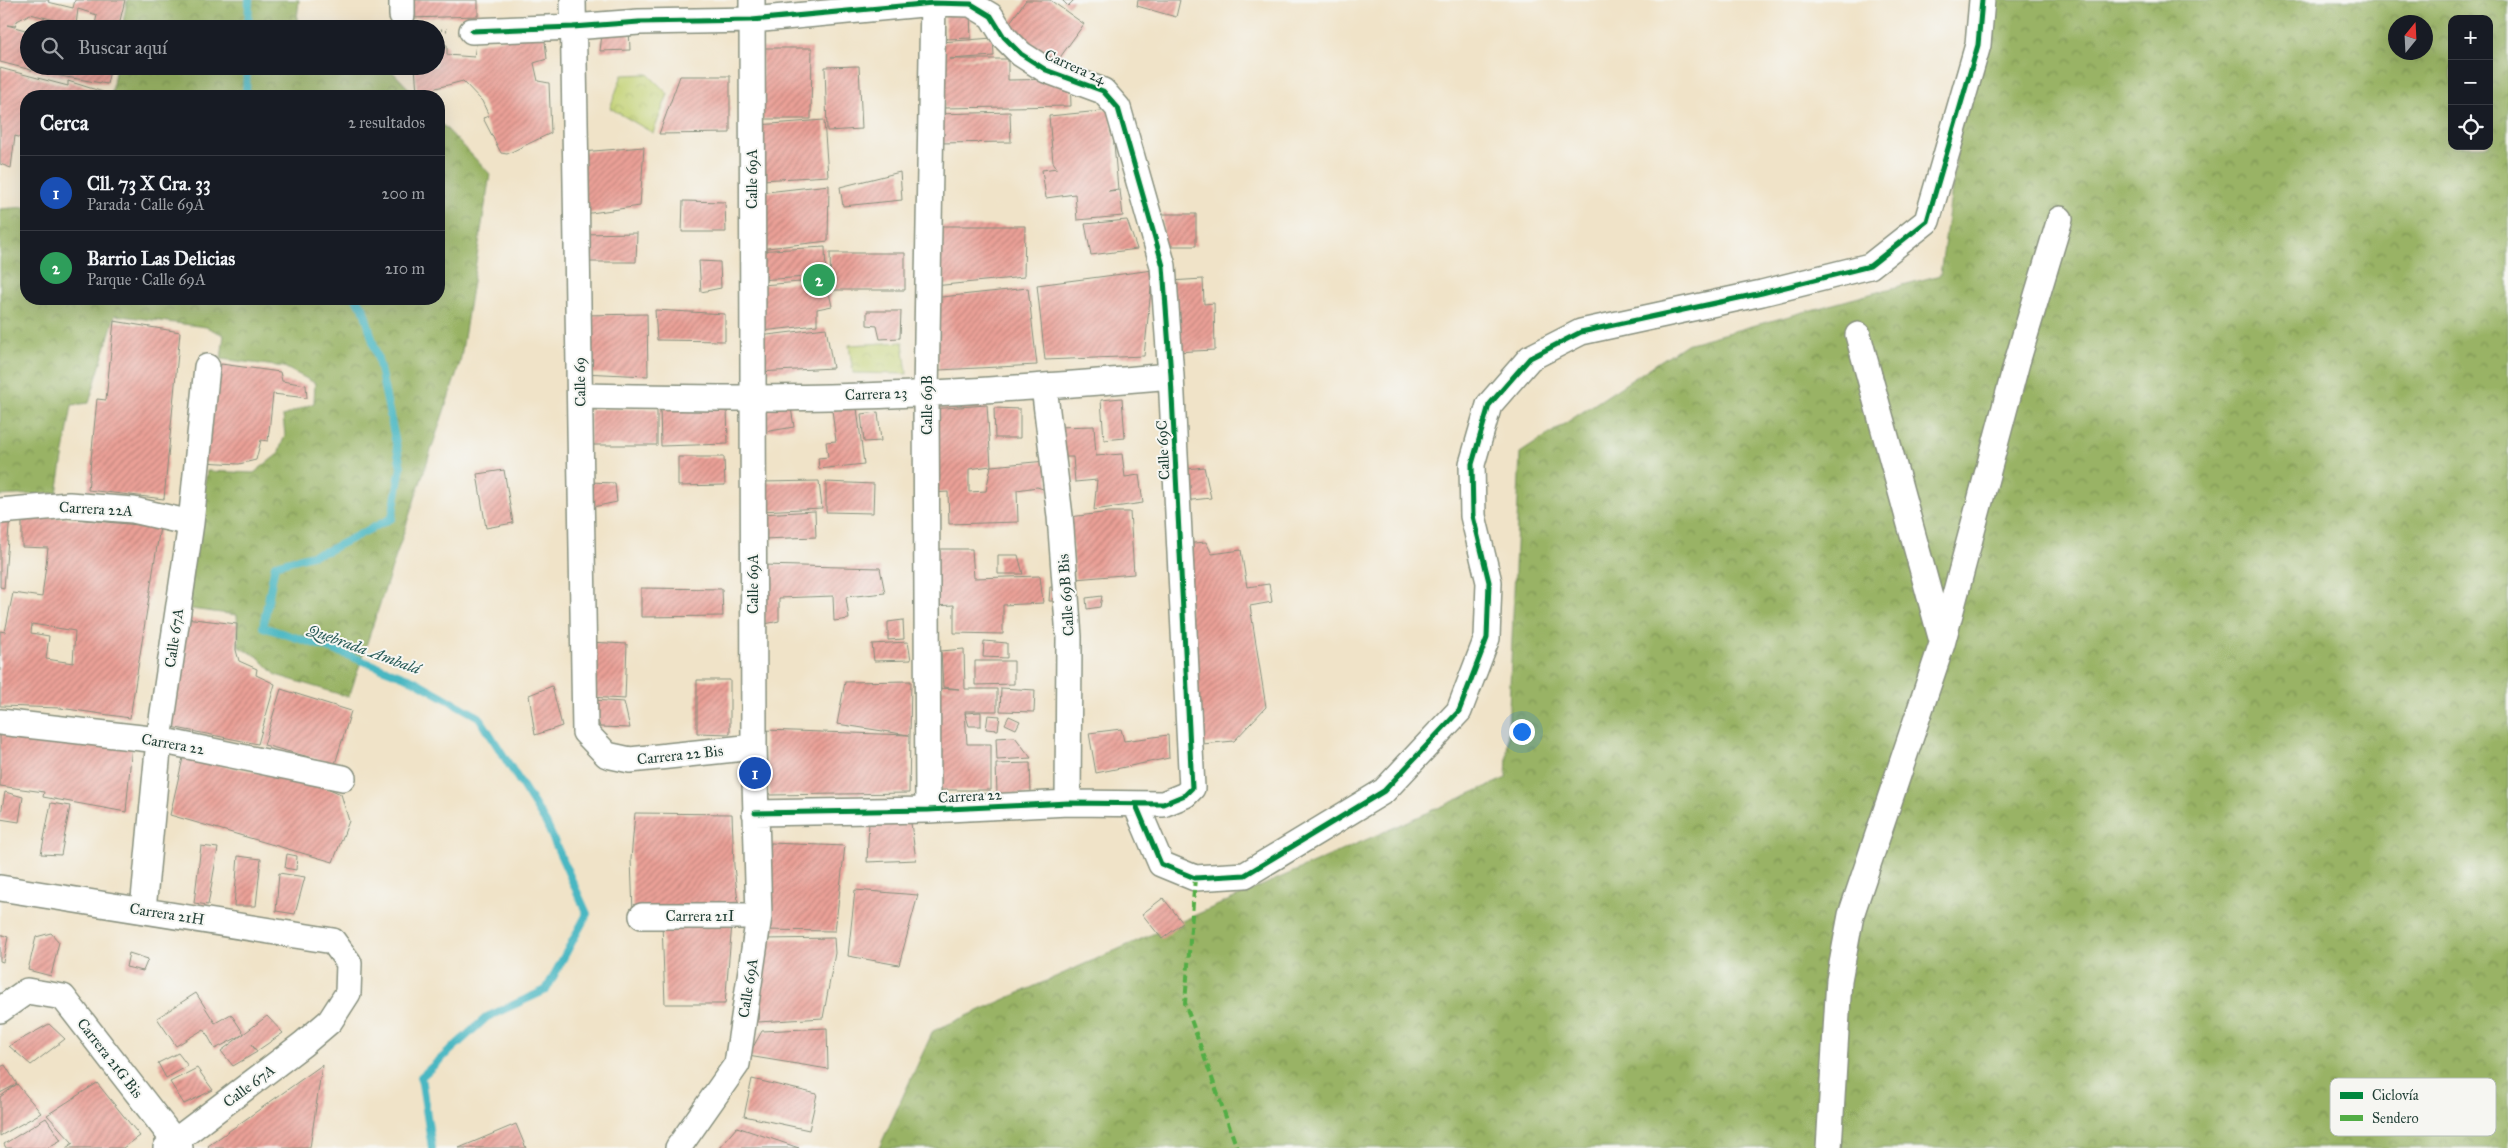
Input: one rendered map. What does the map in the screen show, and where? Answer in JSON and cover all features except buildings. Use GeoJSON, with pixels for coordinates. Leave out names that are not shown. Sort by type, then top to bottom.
{"type":"FeatureCollection","features":[{"type":"Feature","properties":{"kind":"street","name":"Calle 69"},"geometry":{"type":"LineString","coordinates":[[573,0],[585,732],[607,755]]}},
{"type":"Feature","properties":{"kind":"street"},"geometry":{"type":"LineString","coordinates":[[1136,805],[1161,864],[1195,878],[1245,876],[1384,791],[1459,711],[1487,638],[1489,582],[1473,516],[1472,464],[1489,405],[1530,358],[1581,332],[1762,294],[1870,266],[1928,221],[1978,45],[1982,0]]}},
{"type":"Feature","properties":{"kind":"street","name":"Carrera 24"},"geometry":{"type":"LineString","coordinates":[[472,31],[573,27],[752,10],[933,1],[971,4],[991,16],[1004,38],[1021,54],[1046,70],[1104,91],[1118,108]]}},
{"type":"Feature","properties":{"kind":"street","name":"Calle 69B"},"geometry":{"type":"LineString","coordinates":[[928,810],[926,393],[933,1]]}},
{"type":"Feature","properties":{"kind":"street","name":"Calle 69A"},"geometry":{"type":"LineString","coordinates":[[678,1148],[736,1064],[759,916],[754,747],[752,10]]}},
{"type":"Feature","properties":{"kind":"street","name":"Calle 69C"},"geometry":{"type":"LineString","coordinates":[[1118,108],[1163,266],[1171,376],[1192,788],[1185,795]]}},
{"type":"Feature","properties":{"kind":"street"},"geometry":{"type":"LineString","coordinates":[[1829,1148],[1839,980],[1851,916],[1942,644],[2017,362],[2060,219]]}},
{"type":"Feature","properties":{"kind":"street"},"geometry":{"type":"LineString","coordinates":[[1858,335],[1942,644]]}},
{"type":"Feature","properties":{"kind":"street","name":"Calle 67A"},"geometry":{"type":"LineString","coordinates":[[143,910],[160,740],[191,523],[207,367]]}},
{"type":"Feature","properties":{"kind":"street","name":"Carrera 23"},"geometry":{"type":"LineString","coordinates":[[580,396],[752,398],[926,393],[1044,387],[1171,376]]}},
{"type":"Feature","properties":{"kind":"street","name":"Calle 69B Bis"},"geometry":{"type":"LineString","coordinates":[[1044,387],[1060,516],[1070,637],[1068,803]]}},
{"type":"Feature","properties":{"kind":"street","name":"Carrera 22A"},"geometry":{"type":"LineString","coordinates":[[0,511],[69,505],[133,510],[191,523]]}},
{"type":"Feature","properties":{"kind":"street","name":"Carrera 22"},"geometry":{"type":"LineString","coordinates":[[0,722],[160,740],[343,778]]}},
{"type":"Feature","properties":{"kind":"street","name":"Carrera 22 Bis"},"geometry":{"type":"LineString","coordinates":[[607,755],[630,760],[754,747]]}},
{"type":"Feature","properties":{"kind":"street","name":"Carrera 22"},"geometry":{"type":"LineString","coordinates":[[755,812],[928,810],[1068,803],[1163,804],[1185,795]]}},
{"type":"Feature","properties":{"kind":"street","name":"Carrera 21H"},"geometry":{"type":"LineString","coordinates":[[0,888],[333,941]]}},
{"type":"Feature","properties":{"kind":"street","name":"Carrera 21I"},"geometry":{"type":"LineString","coordinates":[[642,916],[759,916]]}},
{"type":"Feature","properties":{"kind":"street","name":"Calle 67A"},"geometry":{"type":"LineString","coordinates":[[174,1146],[304,1044],[330,1021],[348,993],[349,963],[333,941]]}},
{"type":"Feature","properties":{"kind":"street","name":"Carrera 21G Bis"},"geometry":{"type":"LineString","coordinates":[[0,1010],[27,991],[63,997],[174,1146]]}},
{"type":"Feature","properties":{"kind":"green space"},"geometry":{"type":"Polygon","coordinates":[[[127,0],[299,0],[297,20],[124,20],[127,0]]]}},
{"type":"Feature","properties":{"kind":"green space"},"geometry":{"type":"Polygon","coordinates":[[[1978,0],[2508,0],[2508,1148],[879,1148],[933,1031],[1506,778],[1520,453],[1686,344],[1940,275],[1978,0]]]}},
{"type":"Feature","properties":{"kind":"green space"},"geometry":{"type":"Polygon","coordinates":[[[648,74],[668,94],[653,133],[610,108],[622,75],[648,74]]]}},
{"type":"Feature","properties":{"kind":"green space"},"geometry":{"type":"Polygon","coordinates":[[[114,75],[396,75],[410,90],[112,90],[114,75]]]}},
{"type":"Feature","properties":{"kind":"green space"},"geometry":{"type":"Polygon","coordinates":[[[445,127],[490,174],[460,363],[349,697],[276,675],[257,656],[239,647],[237,615],[183,608],[207,471],[254,473],[278,454],[285,435],[283,416],[314,403],[315,383],[284,367],[221,359],[224,335],[206,327],[115,315],[89,403],[72,405],[57,493],[0,496],[0,209],[20,207],[20,305],[445,305],[445,127]]]}},
{"type":"Feature","properties":{"kind":"green space"},"geometry":{"type":"Polygon","coordinates":[[[903,342],[907,374],[853,373],[849,345],[903,342]]]}},
{"type":"Feature","properties":{"kind":"waterway","name":"Quebrada Ambalá"},"geometry":{"type":"LineString","coordinates":[[248,20],[249,0]]}},
{"type":"Feature","properties":{"kind":"waterway","name":"Quebrada Ambalá"},"geometry":{"type":"LineString","coordinates":[[246,90],[247,75]]}},
{"type":"Feature","properties":{"kind":"waterway","name":"Quebrada Ambalá"},"geometry":{"type":"LineString","coordinates":[[361,305],[378,359],[401,467],[392,518],[327,551],[275,565],[263,627],[334,650],[413,680],[479,717],[546,823],[587,914],[546,990],[487,1017],[421,1077],[432,1148]]}},
{"type":"Feature","properties":{"kind":"marked path"},"geometry":{"type":"LineString","coordinates":[[1195,878],[1185,1003],[1237,1148]]}},
{"type":"Feature","properties":{"kind":"cycle path"},"geometry":{"type":"LineString","coordinates":[[1136,805],[1161,864],[1195,878],[1245,875],[1384,791],[1459,711],[1487,638],[1489,582],[1473,516],[1472,464],[1489,405],[1530,358],[1581,332],[1762,293],[1870,266],[1927,221],[1978,45],[1982,0]]}},
{"type":"Feature","properties":{"kind":"cycle path"},"geometry":{"type":"LineString","coordinates":[[472,31],[639,22],[752,20],[933,3],[971,4],[991,16],[1004,37],[1021,54],[1046,70],[1103,91],[1118,108],[1163,266],[1171,376],[1192,788],[1185,795],[1163,804],[1068,803],[928,810],[755,813]]}},
{"type":"Feature","properties":{"kind":"place","name":"Barrio Las Delicias"},"geometry":{"type":"Point","coordinates":[819,280]}},
{"type":"Feature","properties":{"kind":"place","name":"Cll. 73 X Cra. 33"},"geometry":{"type":"Point","coordinates":[755,773]}}]}
